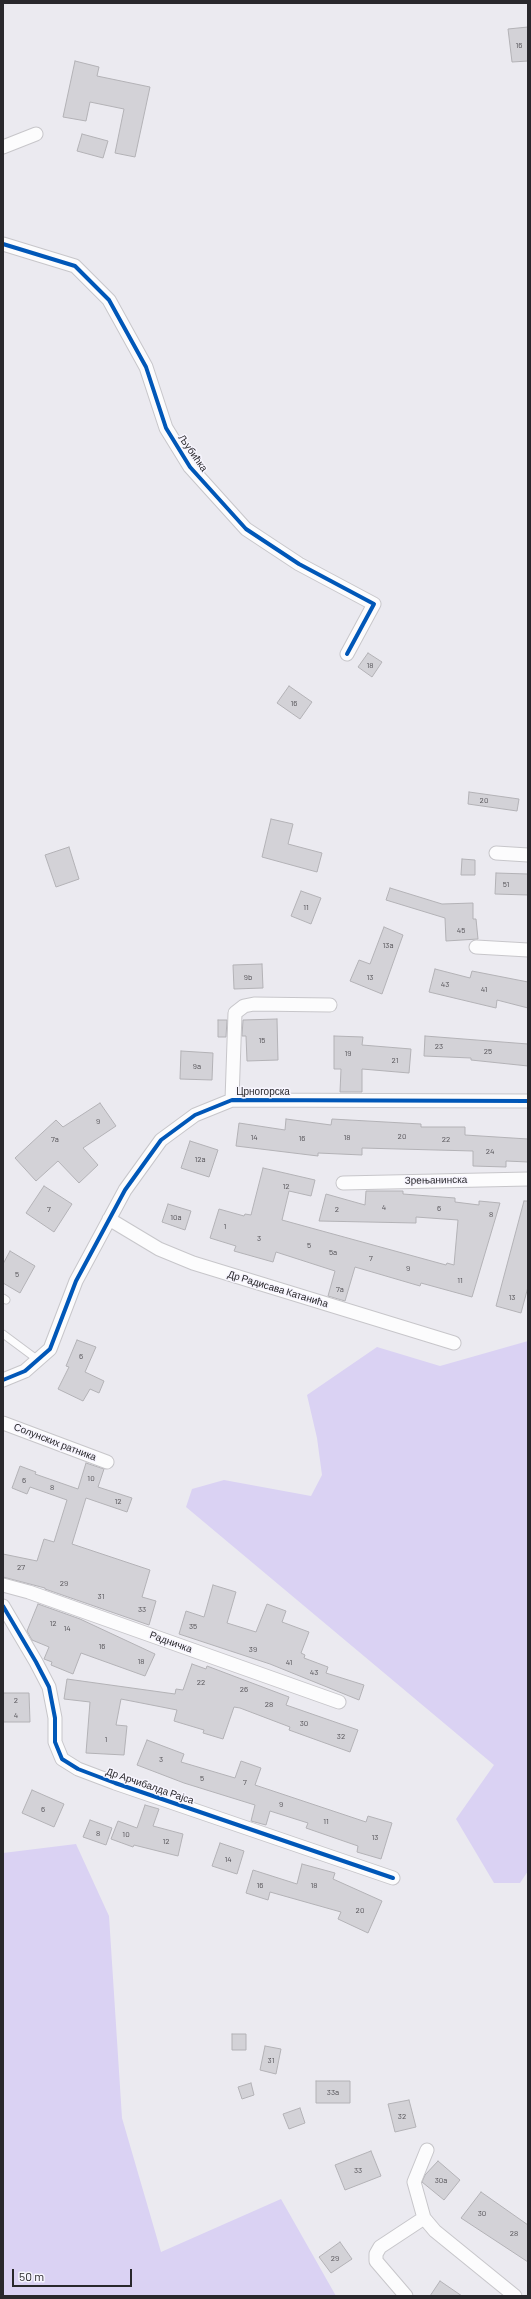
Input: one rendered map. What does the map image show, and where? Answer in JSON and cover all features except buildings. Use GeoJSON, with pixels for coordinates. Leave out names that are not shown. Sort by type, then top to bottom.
{"type":"FeatureCollection","features":[{"type":"Feature","properties":{"kind":"street"},"geometry":{"type":"LineString","coordinates":[[3,147],[36,134]]}},
{"type":"Feature","properties":{"kind":"street","name":"Љубићка"},"geometry":{"type":"LineString","coordinates":[[3,244],[75,266],[109,300],[146,366],[166,428],[190,467],[246,529],[299,564],[374,604],[347,654]]}},
{"type":"Feature","properties":{"kind":"street"},"geometry":{"type":"LineString","coordinates":[[496,853],[528,855]]}},
{"type":"Feature","properties":{"kind":"street"},"geometry":{"type":"LineString","coordinates":[[476,947],[528,950]]}},
{"type":"Feature","properties":{"kind":"street"},"geometry":{"type":"LineString","coordinates":[[232,1100],[235,1013],[244,1006],[254,1004],[330,1005]]}},
{"type":"Feature","properties":{"kind":"street","name":"Црногорска"},"geometry":{"type":"LineString","coordinates":[[3,1380],[25,1371],[50,1349],[76,1281],[125,1190],[161,1140],[194,1115],[232,1100],[528,1101]]}},
{"type":"Feature","properties":{"kind":"street","name":"Зрењанинска"},"geometry":{"type":"LineString","coordinates":[[343,1183],[528,1179]]}},
{"type":"Feature","properties":{"kind":"street","name":"Др Радисава Катанића"},"geometry":{"type":"LineString","coordinates":[[109,1219],[159,1249],[193,1263],[454,1343]]}},
{"type":"Feature","properties":{"kind":"street","name":"Солунских ратника"},"geometry":{"type":"LineString","coordinates":[[3,1422],[107,1462]]}},
{"type":"Feature","properties":{"kind":"street","name":"Радничка"},"geometry":{"type":"LineString","coordinates":[[3,1585],[29,1592],[339,1702]]}},
{"type":"Feature","properties":{"kind":"street","name":"Др Арчибалда Рајса"},"geometry":{"type":"LineString","coordinates":[[3,1606],[49,1687],[55,1718],[55,1742],[62,1759],[78,1769],[115,1783],[393,1878]]}},
{"type":"Feature","properties":{"kind":"street"},"geometry":{"type":"LineString","coordinates":[[427,2150],[414,2182],[424,2218],[435,2231],[515,2296]]}},
{"type":"Feature","properties":{"kind":"street"},"geometry":{"type":"LineString","coordinates":[[406,2296],[376,2261],[376,2254],[380,2247],[424,2218]]}},
{"type":"Feature","properties":{"kind":"lane"},"geometry":{"type":"LineString","coordinates":[[3,1334],[38,1360]]}},
{"type":"Feature","properties":{"kind":"shaded area"},"geometry":{"type":"Polygon","coordinates":[[[528,1341],[528,1871],[520,1883],[494,1883],[456,1819],[494,1765],[186,1507],[192,1489],[224,1480],[311,1496],[322,1475],[317,1438],[307,1395],[377,1347],[440,1366],[528,1341]]]}},
{"type":"Feature","properties":{"kind":"shaded area"},"geometry":{"type":"Polygon","coordinates":[[[76,1844],[109,1916],[122,2118],[161,2252],[281,2199],[336,2296],[3,2296],[3,1853],[76,1844]]]}},
{"type":"Feature","properties":{"kind":"cycle path"},"geometry":{"type":"LineString","coordinates":[[3,244],[75,266],[109,300],[146,367],[166,428],[190,467],[246,529],[299,564],[374,604],[347,654]]}},
{"type":"Feature","properties":{"kind":"cycle path"},"geometry":{"type":"LineString","coordinates":[[3,1380],[25,1371],[50,1349],[76,1281],[125,1190],[161,1140],[195,1115],[232,1100],[528,1101]]}},
{"type":"Feature","properties":{"kind":"cycle path"},"geometry":{"type":"LineString","coordinates":[[3,1606],[49,1687],[55,1718],[55,1742],[62,1759],[78,1769],[115,1783],[393,1878]]}}]}
